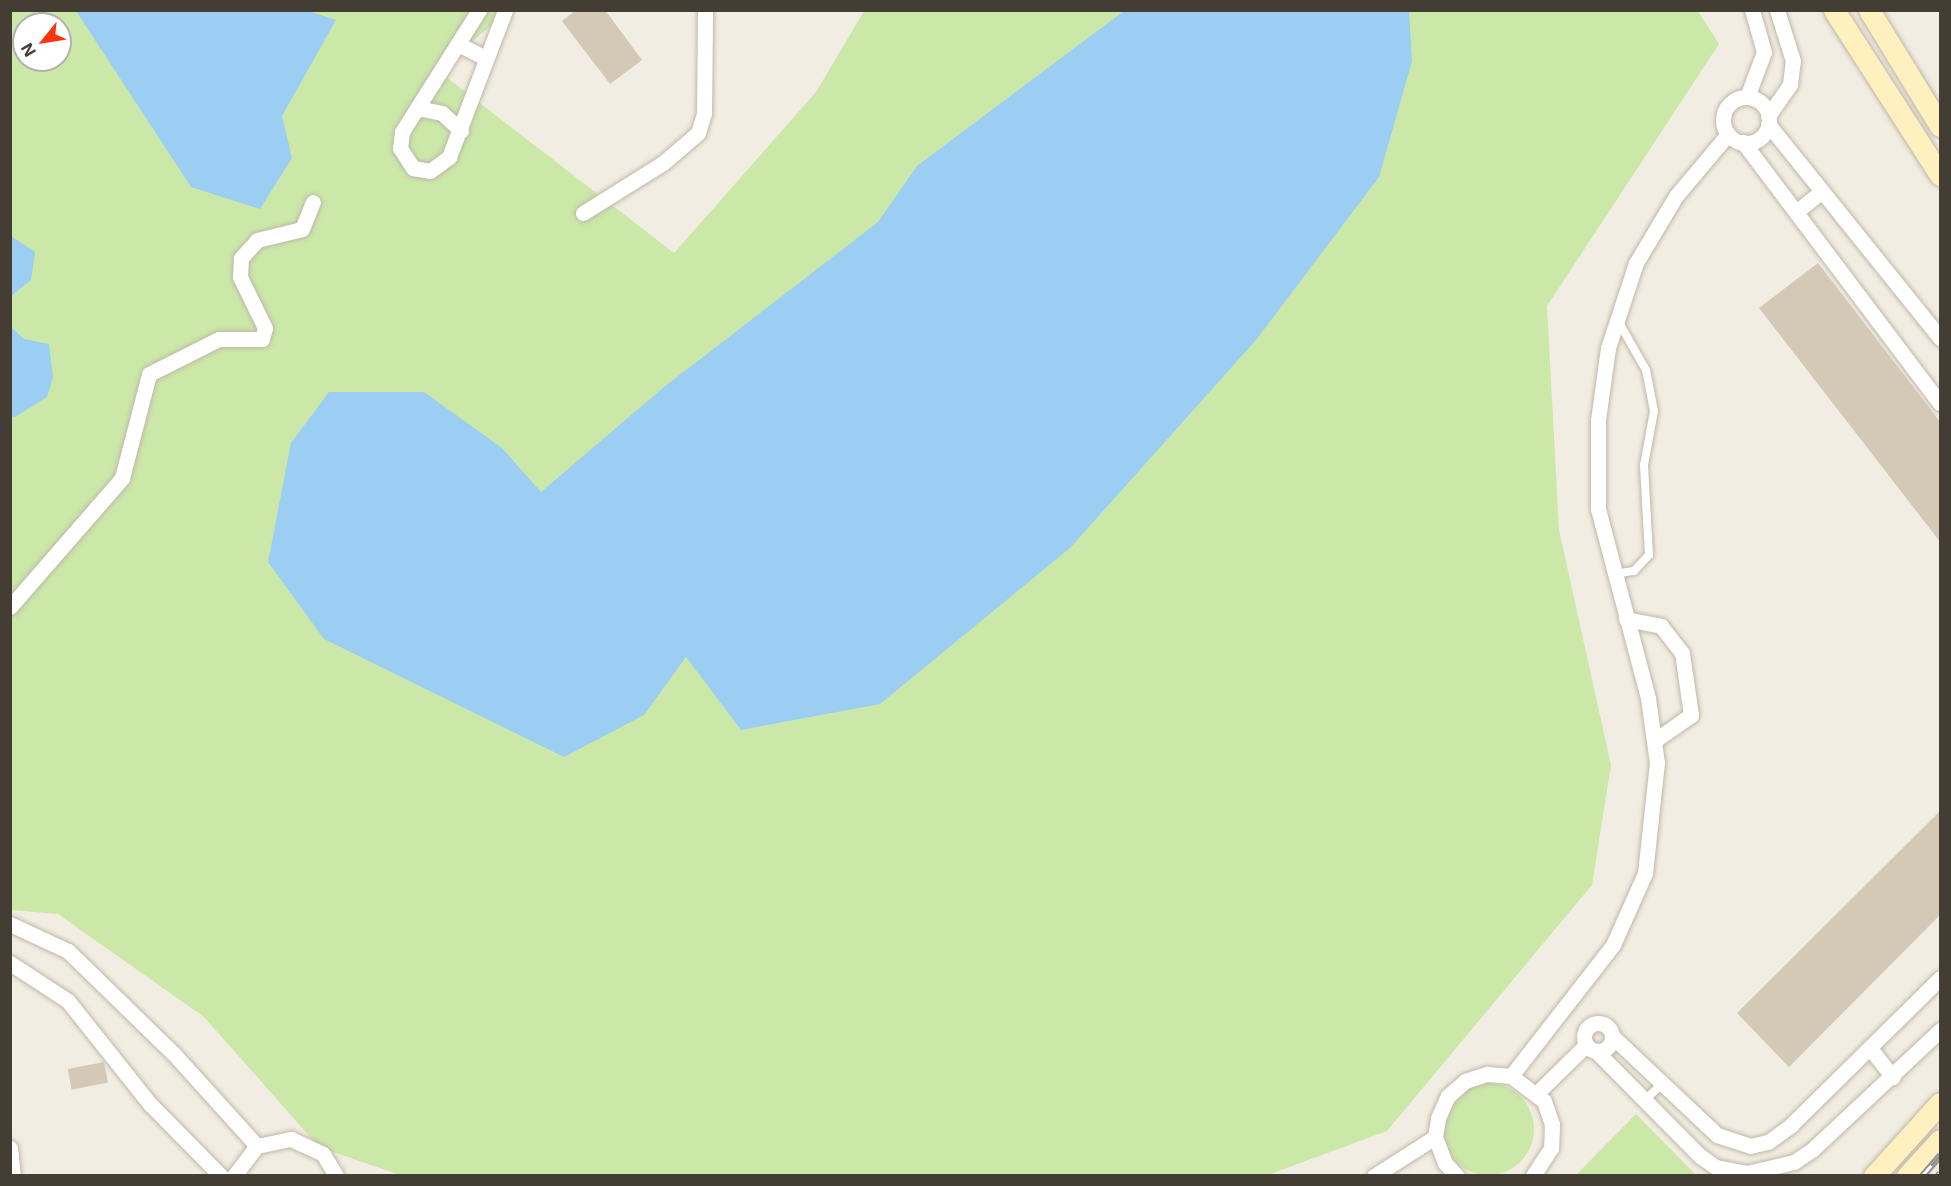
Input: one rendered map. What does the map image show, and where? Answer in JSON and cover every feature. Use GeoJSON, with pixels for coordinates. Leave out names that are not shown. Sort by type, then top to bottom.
{"type":"FeatureCollection","features":[{"type":"Feature","properties":{"kind":"main road"},"geometry":{"type":"LineString","coordinates":[[1834,10],[1941,175]]}},
{"type":"Feature","properties":{"kind":"main road"},"geometry":{"type":"LineString","coordinates":[[1869,10],[1941,126]]}},
{"type":"Feature","properties":{"kind":"main road"},"geometry":{"type":"LineString","coordinates":[[1874,1176],[1941,1103]]}},
{"type":"Feature","properties":{"kind":"main road"},"geometry":{"type":"LineString","coordinates":[[1907,1176],[1941,1140]]}},
{"type":"Feature","properties":{"kind":"street"},"geometry":{"type":"LineString","coordinates":[[479,10],[417,108],[400,140],[402,156],[413,168],[430,171],[444,164],[461,131],[505,10]]}},
{"type":"Feature","properties":{"kind":"street"},"geometry":{"type":"LineString","coordinates":[[583,213],[663,164],[698,133],[705,61],[703,32],[705,10]]}},
{"type":"Feature","properties":{"kind":"street"},"geometry":{"type":"LineString","coordinates":[[1746,97],[1764,52],[1752,10]]}},
{"type":"Feature","properties":{"kind":"street"},"geometry":{"type":"LineString","coordinates":[[1743,142],[1761,137],[1768,120],[1790,84],[1793,61],[1778,10]]}},
{"type":"Feature","properties":{"kind":"street"},"geometry":{"type":"LineString","coordinates":[[458,44],[486,58]]}},
{"type":"Feature","properties":{"kind":"street"},"geometry":{"type":"LineString","coordinates":[[1728,134],[1724,113],[1732,101],[1746,97],[1761,102],[1768,120],[1822,191],[1941,338]]}},
{"type":"Feature","properties":{"kind":"street"},"geometry":{"type":"LineString","coordinates":[[417,108],[442,113],[461,131]]}},
{"type":"Feature","properties":{"kind":"street"},"geometry":{"type":"LineString","coordinates":[[1728,134],[1743,142],[1941,403]]}},
{"type":"Feature","properties":{"kind":"street"},"geometry":{"type":"LineString","coordinates":[[1511,1076],[1613,945],[1629,914],[1654,827],[1658,787],[1654,741],[1598,508],[1595,463],[1608,348],[1636,263],[1676,196],[1728,134]]}},
{"type":"Feature","properties":{"kind":"street"},"geometry":{"type":"LineString","coordinates":[[1796,212],[1822,191]]}},
{"type":"Feature","properties":{"kind":"street"},"geometry":{"type":"LineString","coordinates":[[10,607],[122,477],[149,374],[219,339],[262,339],[265,328],[240,277],[241,258],[257,240],[302,229],[313,202]]}},
{"type":"Feature","properties":{"kind":"street"},"geometry":{"type":"LineString","coordinates":[[1626,619],[1661,626],[1682,653],[1690,715],[1654,741]]}},
{"type":"Feature","properties":{"kind":"street"},"geometry":{"type":"LineString","coordinates":[[10,924],[68,951],[173,1053],[257,1146]]}},
{"type":"Feature","properties":{"kind":"street"},"geometry":{"type":"LineString","coordinates":[[10,963],[68,1002],[150,1104],[220,1176]]}},
{"type":"Feature","properties":{"kind":"street"},"geometry":{"type":"LineString","coordinates":[[1941,978],[1791,1125],[1768,1142],[1750,1146],[1717,1135],[1665,1081],[1612,1036],[1604,1024],[1589,1025],[1591,1048],[1643,1102],[1716,1167],[1747,1173],[1773,1172],[1813,1149],[1941,1030]]}},
{"type":"Feature","properties":{"kind":"street"},"geometry":{"type":"LineString","coordinates":[[1537,1093],[1591,1048],[1605,1050],[1612,1036]]}},
{"type":"Feature","properties":{"kind":"street"},"geometry":{"type":"LineString","coordinates":[[1870,1048],[1893,1077]]}},
{"type":"Feature","properties":{"kind":"street"},"geometry":{"type":"LineString","coordinates":[[1457,1176],[1445,1163],[1435,1137],[1448,1096],[1465,1081],[1488,1074],[1511,1076],[1537,1093],[1552,1124],[1551,1148],[1539,1173]]}},
{"type":"Feature","properties":{"kind":"street"},"geometry":{"type":"LineString","coordinates":[[1374,1176],[1435,1137]]}},
{"type":"Feature","properties":{"kind":"street"},"geometry":{"type":"LineString","coordinates":[[234,1176],[257,1146],[279,1139],[303,1141],[323,1154],[336,1176]]}},
{"type":"Feature","properties":{"kind":"street"},"geometry":{"type":"LineString","coordinates":[[10,1148],[13,1176]]}},
{"type":"Feature","properties":{"kind":"lane"},"geometry":{"type":"LineString","coordinates":[[1614,574],[1634,571],[1649,555],[1644,465],[1654,411],[1646,370],[1618,320]]}},
{"type":"Feature","properties":{"kind":"lane"},"geometry":{"type":"LineString","coordinates":[[1643,1102],[1665,1081]]}},
{"type":"Feature","properties":{"kind":"green space"},"geometry":{"type":"Polygon","coordinates":[[[10,11],[509,11],[437,70],[674,253],[816,92],[864,11],[1698,11],[1719,44],[1547,306],[1559,530],[1611,765],[1592,885],[1387,1131],[1268,1175],[403,1176],[319,1147],[204,1017],[58,914],[11,910],[10,11]]]}},
{"type":"Feature","properties":{"kind":"green space"},"geometry":{"type":"Polygon","coordinates":[[[1479,1083],[1497,1083],[1514,1090],[1527,1103],[1534,1120],[1534,1138],[1527,1155],[1514,1168],[1497,1175],[1479,1175],[1462,1168],[1449,1155],[1442,1138],[1442,1120],[1449,1103],[1462,1090],[1479,1083]]]}},
{"type":"Feature","properties":{"kind":"green space"},"geometry":{"type":"Polygon","coordinates":[[[1636,1114],[1696,1175],[1576,1175],[1636,1114]]]}},
{"type":"Feature","properties":{"kind":"water"},"geometry":{"type":"Polygon","coordinates":[[[76,11],[308,11],[336,20],[282,116],[292,158],[260,209],[191,187],[76,11]]]}},
{"type":"Feature","properties":{"kind":"water"},"geometry":{"type":"Polygon","coordinates":[[[1124,11],[1409,11],[1412,61],[1379,177],[1256,340],[1070,548],[880,704],[741,730],[686,657],[644,715],[564,757],[324,639],[268,562],[291,443],[329,392],[424,392],[502,448],[541,492],[664,387],[878,222],[917,166],[1124,11]]]}},
{"type":"Feature","properties":{"kind":"water"},"geometry":{"type":"Polygon","coordinates":[[[11,236],[35,252],[31,280],[11,296],[11,236]]]}},
{"type":"Feature","properties":{"kind":"water"},"geometry":{"type":"Polygon","coordinates":[[[11,327],[24,339],[49,344],[53,377],[47,397],[15,417],[11,416],[11,327]]]}},
{"type":"Feature","properties":{"kind":"building"},"geometry":{"type":"Polygon","coordinates":[[[576,10],[605,10],[642,60],[610,84],[562,21],[576,10]]]}},
{"type":"Feature","properties":{"kind":"building"},"geometry":{"type":"Polygon","coordinates":[[[1818,263],[1941,423],[1941,543],[1759,308],[1818,263]]]}},
{"type":"Feature","properties":{"kind":"building"},"geometry":{"type":"Polygon","coordinates":[[[1941,810],[1941,914],[1789,1067],[1737,1013],[1941,810]]]}},
{"type":"Feature","properties":{"kind":"building"},"geometry":{"type":"Polygon","coordinates":[[[104,1062],[108,1083],[72,1090],[68,1069],[104,1062]]]}},
{"type":"Feature","properties":{"kind":"railway"},"geometry":{"type":"LineString","coordinates":[[1922,1176],[1940,1155]]}}]}
